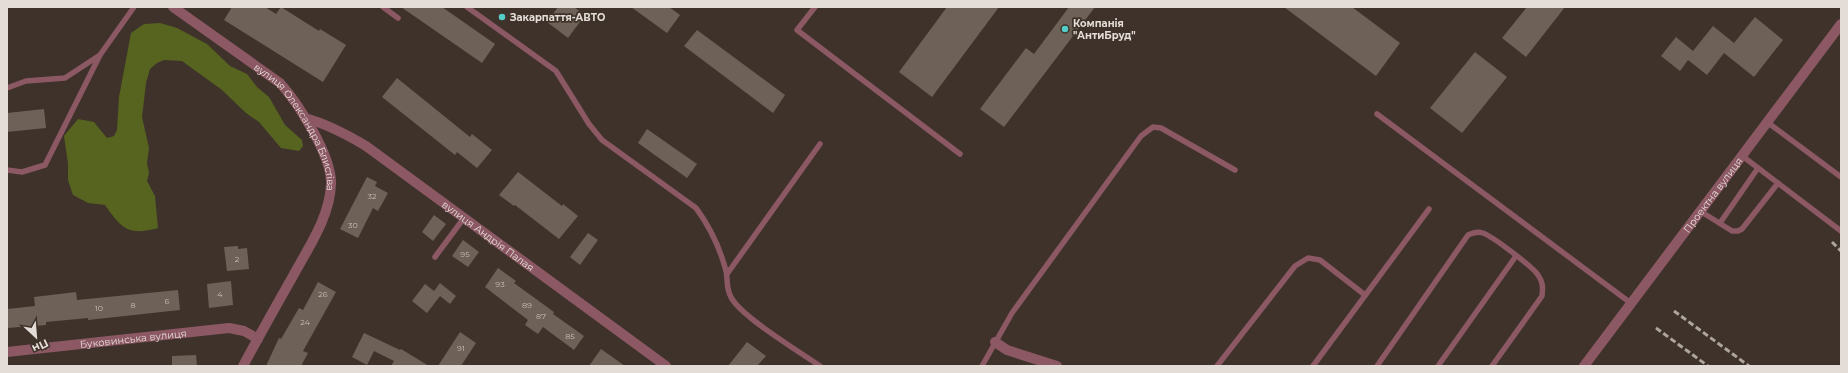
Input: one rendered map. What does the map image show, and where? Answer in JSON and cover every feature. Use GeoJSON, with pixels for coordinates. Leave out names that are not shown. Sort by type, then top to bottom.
{"type":"FeatureCollection","features":[{"type":"Feature","properties":{"kind":"street","name":"вулиця Олександра Блистіва"},"geometry":{"type":"LineString","coordinates":[[173,7],[269,74],[290,95],[314,134],[330,173],[331,183],[329,198],[318,231],[243,366]]}},
{"type":"Feature","properties":{"kind":"street","name":"Проектна вулиця"},"geometry":{"type":"LineString","coordinates":[[1584,366],[1632,304],[1699,210],[1841,24]]}},
{"type":"Feature","properties":{"kind":"street","name":"вулиця Андрія Палая"},"geometry":{"type":"LineString","coordinates":[[305,118],[334,128],[366,146],[666,366]]}},
{"type":"Feature","properties":{"kind":"street","name":"Буковинська вулиця"},"geometry":{"type":"LineString","coordinates":[[7,352],[229,328],[244,331],[258,339]]}},
{"type":"Feature","properties":{"kind":"street"},"geometry":{"type":"LineString","coordinates":[[994,342],[1007,350],[1057,366]]}},
{"type":"Feature","properties":{"kind":"lane"},"geometry":{"type":"LineString","coordinates":[[7,170],[22,172],[45,165],[100,55],[134,7]]}},
{"type":"Feature","properties":{"kind":"lane"},"geometry":{"type":"LineString","coordinates":[[383,7],[398,18]]}},
{"type":"Feature","properties":{"kind":"lane"},"geometry":{"type":"LineString","coordinates":[[467,7],[556,72],[589,124],[602,140],[696,208],[706,221],[720,251],[727,274],[728,290],[735,304],[754,320],[820,366]]}},
{"type":"Feature","properties":{"kind":"lane"},"geometry":{"type":"LineString","coordinates":[[815,7],[797,30],[960,154]]}},
{"type":"Feature","properties":{"kind":"lane"},"geometry":{"type":"LineString","coordinates":[[7,88],[26,81],[65,78],[100,55]]}},
{"type":"Feature","properties":{"kind":"lane"},"geometry":{"type":"LineString","coordinates":[[1377,114],[1632,304]]}},
{"type":"Feature","properties":{"kind":"lane"},"geometry":{"type":"LineString","coordinates":[[1767,122],[1841,176]]}},
{"type":"Feature","properties":{"kind":"lane"},"geometry":{"type":"LineString","coordinates":[[982,366],[994,342],[1012,313],[1141,136],[1153,128],[1161,128],[1236,170]]}},
{"type":"Feature","properties":{"kind":"lane"},"geometry":{"type":"LineString","coordinates":[[727,274],[820,144]]}},
{"type":"Feature","properties":{"kind":"lane"},"geometry":{"type":"LineString","coordinates":[[1741,155],[1841,231]]}},
{"type":"Feature","properties":{"kind":"lane"},"geometry":{"type":"LineString","coordinates":[[1720,223],[1758,168]]}},
{"type":"Feature","properties":{"kind":"lane"},"geometry":{"type":"LineString","coordinates":[[1699,210],[1732,231],[1738,231],[1778,183]]}},
{"type":"Feature","properties":{"kind":"lane"},"geometry":{"type":"LineString","coordinates":[[1313,366],[1429,209]]}},
{"type":"Feature","properties":{"kind":"lane"},"geometry":{"type":"LineString","coordinates":[[435,257],[464,218]]}},
{"type":"Feature","properties":{"kind":"lane"},"geometry":{"type":"LineString","coordinates":[[1377,366],[1468,236],[1476,232],[1484,233],[1516,256],[1538,274],[1544,285],[1542,296],[1492,366]]}},
{"type":"Feature","properties":{"kind":"lane"},"geometry":{"type":"LineString","coordinates":[[1438,366],[1516,256]]}},
{"type":"Feature","properties":{"kind":"lane"},"geometry":{"type":"LineString","coordinates":[[1217,366],[1295,266],[1308,258],[1320,260],[1365,295]]}},
{"type":"Feature","properties":{"kind":"green space"},"geometry":{"type":"Polygon","coordinates":[[[160,23],[177,28],[207,44],[230,66],[247,74],[257,87],[269,97],[285,125],[302,140],[303,146],[299,151],[281,148],[259,122],[246,113],[222,90],[182,61],[164,60],[157,63],[150,69],[146,83],[142,117],[149,148],[147,163],[149,173],[147,181],[155,196],[158,228],[133,231],[121,225],[105,205],[88,203],[73,195],[68,180],[68,164],[64,136],[78,119],[94,122],[107,138],[114,136],[117,130],[119,97],[131,33],[144,24],[160,23]]]}},
{"type":"Feature","properties":{"kind":"building"},"geometry":{"type":"Polygon","coordinates":[[[232,7],[265,7],[276,14],[281,7],[319,31],[320,29],[346,45],[323,82],[224,20],[232,7]]]}},
{"type":"Feature","properties":{"kind":"building"},"geometry":{"type":"Polygon","coordinates":[[[401,7],[442,7],[495,44],[482,63],[401,7]]]}},
{"type":"Feature","properties":{"kind":"building"},"geometry":{"type":"Polygon","coordinates":[[[558,7],[574,7],[585,15],[568,38],[547,22],[558,7]]]}},
{"type":"Feature","properties":{"kind":"building"},"geometry":{"type":"Polygon","coordinates":[[[631,7],[669,7],[680,15],[667,33],[631,7]]]}},
{"type":"Feature","properties":{"kind":"building"},"geometry":{"type":"Polygon","coordinates":[[[947,7],[999,7],[932,97],[899,72],[947,7]]]}},
{"type":"Feature","properties":{"kind":"building"},"geometry":{"type":"Polygon","coordinates":[[[1069,7],[1095,7],[1004,127],[980,109],[1026,48],[1034,54],[1069,7]]]}},
{"type":"Feature","properties":{"kind":"building"},"geometry":{"type":"Polygon","coordinates":[[[1284,7],[1352,7],[1400,43],[1376,76],[1284,7]]]}},
{"type":"Feature","properties":{"kind":"building"},"geometry":{"type":"Polygon","coordinates":[[[1527,7],[1565,7],[1526,57],[1502,38],[1527,7]]]}},
{"type":"Feature","properties":{"kind":"building"},"geometry":{"type":"Polygon","coordinates":[[[1755,17],[1783,40],[1754,77],[1724,53],[1707,75],[1688,60],[1680,71],[1661,56],[1676,37],[1693,51],[1713,26],[1734,43],[1755,17]]]}},
{"type":"Feature","properties":{"kind":"building"},"geometry":{"type":"Polygon","coordinates":[[[697,30],[785,95],[773,113],[684,46],[697,30]]]}},
{"type":"Feature","properties":{"kind":"building"},"geometry":{"type":"Polygon","coordinates":[[[1475,52],[1507,77],[1462,133],[1430,108],[1475,52]]]}},
{"type":"Feature","properties":{"kind":"building"},"geometry":{"type":"Polygon","coordinates":[[[397,78],[470,137],[472,134],[492,150],[477,168],[457,152],[455,155],[382,97],[397,78]]]}},
{"type":"Feature","properties":{"kind":"building"},"geometry":{"type":"Polygon","coordinates":[[[44,109],[46,128],[7,132],[7,113],[44,109]]]}},
{"type":"Feature","properties":{"kind":"building"},"geometry":{"type":"Polygon","coordinates":[[[647,129],[697,164],[687,178],[638,143],[647,129]]]}},
{"type":"Feature","properties":{"kind":"building"},"geometry":{"type":"Polygon","coordinates":[[[518,172],[562,206],[563,204],[578,216],[559,239],[515,205],[514,206],[499,195],[518,172]]]}},
{"type":"Feature","properties":{"kind":"building"},"geometry":{"type":"Polygon","coordinates":[[[367,177],[377,182],[375,186],[388,193],[378,211],[373,208],[358,238],[340,229],[367,177]]]}},
{"type":"Feature","properties":{"kind":"building"},"geometry":{"type":"Polygon","coordinates":[[[434,215],[446,224],[433,241],[422,232],[434,215]]]}},
{"type":"Feature","properties":{"kind":"building"},"geometry":{"type":"Polygon","coordinates":[[[588,233],[598,240],[580,265],[570,257],[588,233]]]}},
{"type":"Feature","properties":{"kind":"building"},"geometry":{"type":"Polygon","coordinates":[[[463,240],[479,252],[468,267],[452,256],[463,240]]]}},
{"type":"Feature","properties":{"kind":"building"},"geometry":{"type":"Polygon","coordinates":[[[238,246],[238,249],[247,248],[249,269],[227,271],[224,247],[238,246]]]}},
{"type":"Feature","properties":{"kind":"building"},"geometry":{"type":"Polygon","coordinates":[[[498,268],[516,281],[514,283],[554,312],[553,314],[584,336],[574,350],[543,327],[538,334],[525,325],[528,320],[485,287],[498,268]]]}},
{"type":"Feature","properties":{"kind":"building"},"geometry":{"type":"Polygon","coordinates":[[[231,281],[233,305],[209,308],[207,284],[231,281]]]}},
{"type":"Feature","properties":{"kind":"building"},"geometry":{"type":"Polygon","coordinates":[[[318,282],[336,292],[303,351],[308,353],[301,366],[266,366],[279,338],[281,339],[299,308],[303,310],[318,282]]]}},
{"type":"Feature","properties":{"kind":"building"},"geometry":{"type":"Polygon","coordinates":[[[440,283],[456,296],[450,304],[440,296],[427,313],[412,301],[425,284],[439,295],[434,291],[440,283]]]}},
{"type":"Feature","properties":{"kind":"building"},"geometry":{"type":"Polygon","coordinates":[[[178,290],[180,310],[88,320],[88,318],[46,322],[46,325],[7,328],[7,309],[35,306],[34,297],[76,292],[77,300],[178,290]]]}},
{"type":"Feature","properties":{"kind":"building"},"geometry":{"type":"Polygon","coordinates":[[[460,332],[476,343],[461,366],[438,366],[460,332]]]}},
{"type":"Feature","properties":{"kind":"building"},"geometry":{"type":"Polygon","coordinates":[[[364,333],[400,350],[401,349],[429,366],[391,366],[394,361],[374,351],[367,365],[352,357],[364,333]]]}},
{"type":"Feature","properties":{"kind":"building"},"geometry":{"type":"Polygon","coordinates":[[[747,342],[766,356],[757,366],[728,366],[747,342]]]}},
{"type":"Feature","properties":{"kind":"building"},"geometry":{"type":"Polygon","coordinates":[[[601,349],[625,366],[589,366],[601,349]]]}},
{"type":"Feature","properties":{"kind":"building"},"geometry":{"type":"Polygon","coordinates":[[[196,355],[197,366],[172,366],[172,356],[196,355]]]}},
{"type":"Feature","properties":{"kind":"railway"},"geometry":{"type":"LineString","coordinates":[[1832,242],[1841,251]]}},
{"type":"Feature","properties":{"kind":"railway"},"geometry":{"type":"LineString","coordinates":[[1674,311],[1749,366]]}},
{"type":"Feature","properties":{"kind":"railway"},"geometry":{"type":"LineString","coordinates":[[1656,328],[1708,366]]}},
{"type":"Feature","properties":{"kind":"place","name":"Закарпаття-АВТО"},"geometry":{"type":"Point","coordinates":[502,17]}},
{"type":"Feature","properties":{"kind":"place","name":"Компанія \"АнтиБруд\""},"geometry":{"type":"Point","coordinates":[1065,29]}}]}
